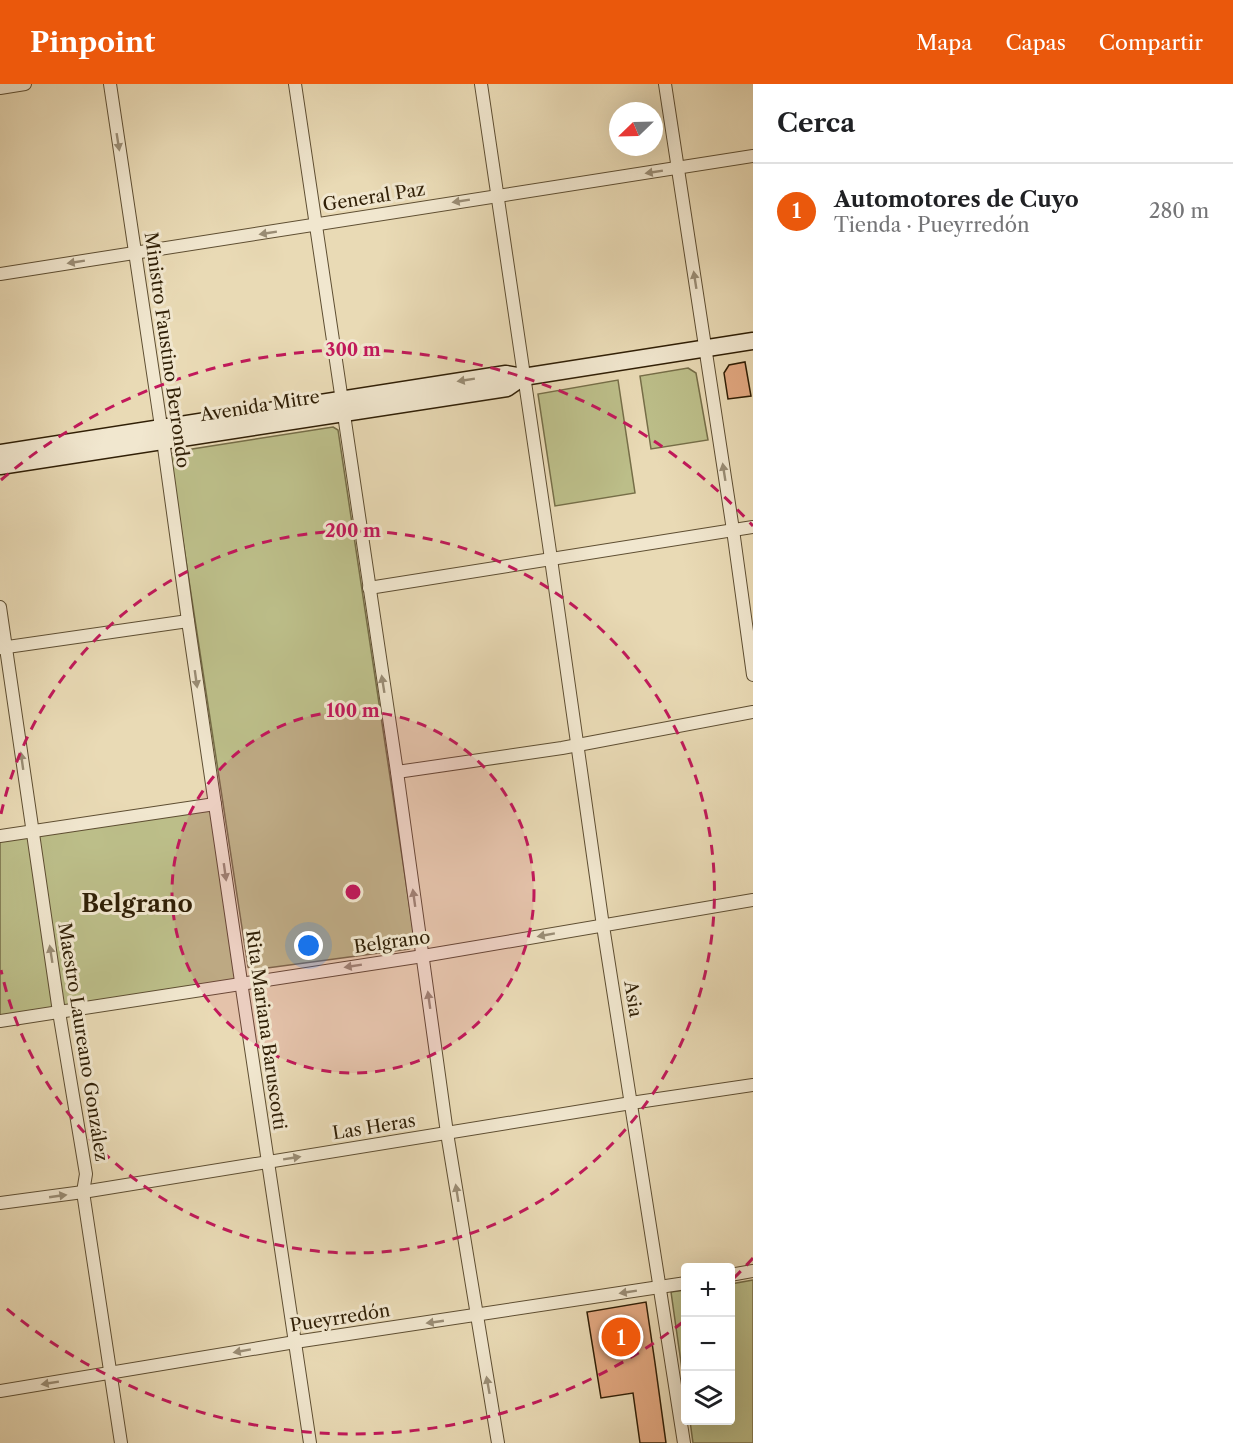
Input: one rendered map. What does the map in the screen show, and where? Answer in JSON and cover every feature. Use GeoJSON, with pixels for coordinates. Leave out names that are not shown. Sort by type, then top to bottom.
{"type":"FeatureCollection","features":[{"type":"Feature","properties":{"kind":"main road","name":"Avenida Mitre"},"geometry":{"type":"LineString","coordinates":[[0,453],[162,434],[344,406],[506,374],[523,377],[753,341]]}},
{"type":"Feature","properties":{"kind":"main road","name":"Avenida Mitre"},"geometry":{"type":"LineString","coordinates":[[0,466],[162,434]]}},
{"type":"Feature","properties":{"kind":"street"},"geometry":{"type":"LineString","coordinates":[[0,88],[25,84]]}},
{"type":"Feature","properties":{"kind":"street","name":"Ministro Faustino Berrondo"},"geometry":{"type":"LineString","coordinates":[[110,84],[188,621]]}},
{"type":"Feature","properties":{"kind":"street"},"geometry":{"type":"LineString","coordinates":[[295,84],[344,406],[447,1133],[498,1443]]}},
{"type":"Feature","properties":{"kind":"street","name":"Asia"},"geometry":{"type":"LineString","coordinates":[[481,84],[603,926],[684,1443]]}},
{"type":"Feature","properties":{"kind":"street"},"geometry":{"type":"LineString","coordinates":[[665,84],[753,675]]}},
{"type":"Feature","properties":{"kind":"street","name":"General Paz"},"geometry":{"type":"LineString","coordinates":[[0,274],[753,156]]}},
{"type":"Feature","properties":{"kind":"street"},"geometry":{"type":"LineString","coordinates":[[369,588],[753,527]]}},
{"type":"Feature","properties":{"kind":"street","name":"Maestro Laureano González"},"geometry":{"type":"LineString","coordinates":[[0,607],[3,648],[86,1174],[83,1192],[121,1443]]}},
{"type":"Feature","properties":{"kind":"street"},"geometry":{"type":"LineString","coordinates":[[3,648],[188,621]]}},
{"type":"Feature","properties":{"kind":"street","name":"Rita Mariana Baruscotti"},"geometry":{"type":"LineString","coordinates":[[188,621],[310,1443]]}},
{"type":"Feature","properties":{"kind":"street"},"geometry":{"type":"LineString","coordinates":[[397,772],[577,744],[753,712]]}},
{"type":"Feature","properties":{"kind":"street"},"geometry":{"type":"LineString","coordinates":[[0,836],[215,804]]}},
{"type":"Feature","properties":{"kind":"street","name":"Belgrano"},"geometry":{"type":"LineString","coordinates":[[0,1021],[423,956],[753,900]]}},
{"type":"Feature","properties":{"kind":"street","name":"Las Heras"},"geometry":{"type":"LineString","coordinates":[[0,1203],[83,1192],[753,1085]]}},
{"type":"Feature","properties":{"kind":"street"},"geometry":{"type":"LineString","coordinates":[[735,1274],[753,1271]]}},
{"type":"Feature","properties":{"kind":"street","name":"Pueyrredón"},"geometry":{"type":"LineString","coordinates":[[0,1391],[295,1342],[681,1284]]}},
{"type":"Feature","properties":{"kind":"green space"},"geometry":{"type":"Polygon","coordinates":[[[688,368],[696,373],[708,440],[651,449],[640,376],[688,368]]]}},
{"type":"Feature","properties":{"kind":"green space"},"geometry":{"type":"Polygon","coordinates":[[[618,380],[635,493],[555,506],[538,394],[618,380]]]}},
{"type":"Feature","properties":{"kind":"green space"},"geometry":{"type":"Polygon","coordinates":[[[333,427],[338,430],[415,943],[409,949],[253,970],[248,967],[170,456],[173,452],[333,427]]]}},
{"type":"Feature","properties":{"kind":"green space"},"geometry":{"type":"Polygon","coordinates":[[[215,804],[241,983],[0,1021],[0,836],[215,804]]]}},
{"type":"Feature","properties":{"kind":"green space"},"geometry":{"type":"Polygon","coordinates":[[[753,1280],[753,1443],[693,1443],[691,1425],[735,1425],[735,1283],[753,1280]]]}},
{"type":"Feature","properties":{"kind":"green space"},"geometry":{"type":"Polygon","coordinates":[[[681,1291],[681,1363],[671,1292],[681,1291]]]}},
{"type":"Feature","properties":{"kind":"building"},"geometry":{"type":"Polygon","coordinates":[[[745,362],[751,396],[728,399],[724,373],[729,365],[745,362]]]}},
{"type":"Feature","properties":{"kind":"building"},"geometry":{"type":"Polygon","coordinates":[[[646,1302],[666,1443],[640,1443],[633,1393],[601,1398],[587,1312],[646,1302]]]}},
{"type":"Feature","properties":{"kind":"place","name":"Automotores de Cuyo"},"geometry":{"type":"Point","coordinates":[621,1337]}},
{"type":"Feature","properties":{"kind":"district","name":"Belgrano"},"geometry":{"type":"Point","coordinates":[137,903]}}]}
